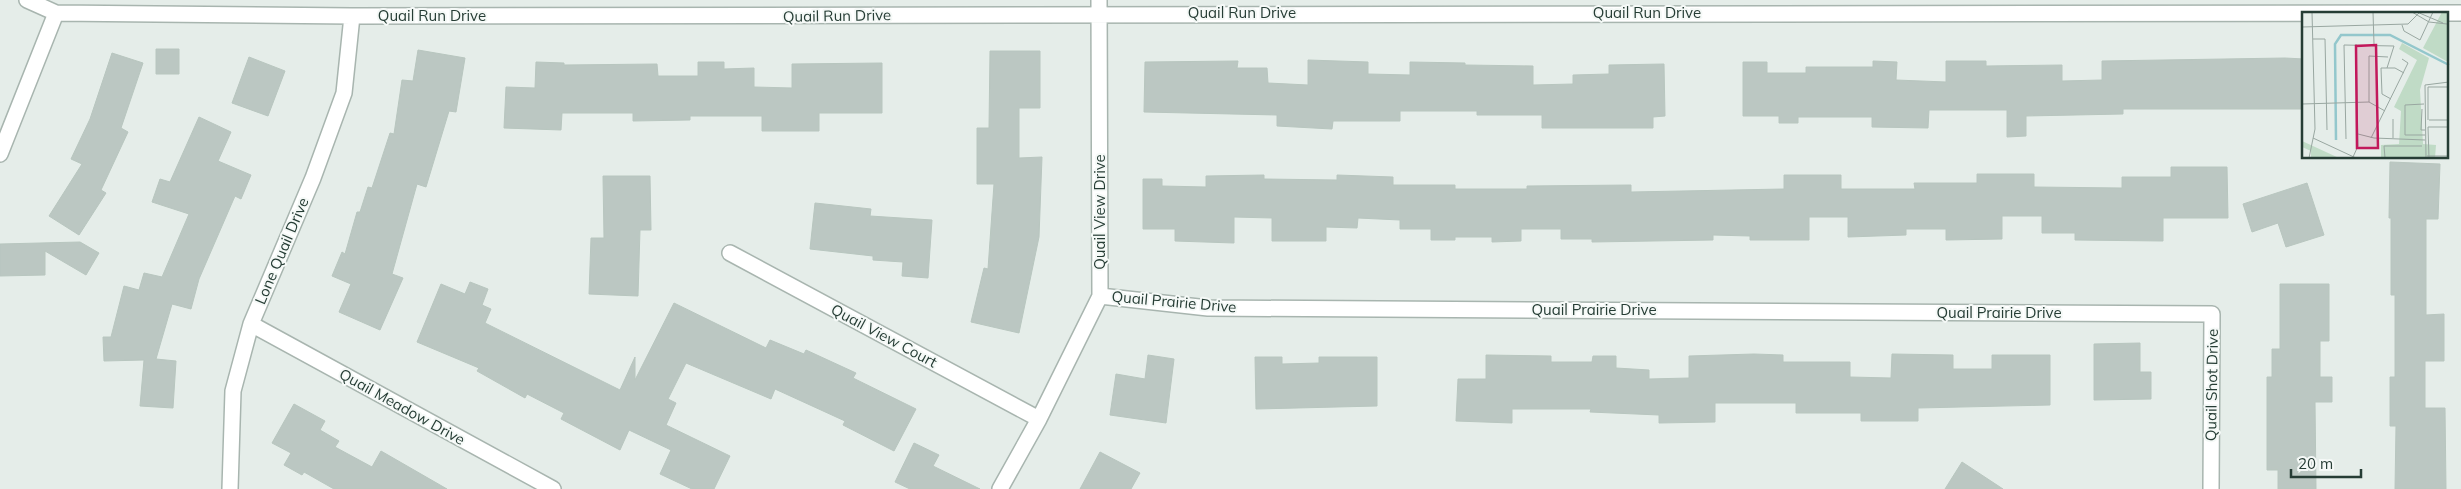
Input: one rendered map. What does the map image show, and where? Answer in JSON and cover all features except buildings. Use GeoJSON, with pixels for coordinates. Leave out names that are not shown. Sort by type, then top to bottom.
{"type":"FeatureCollection","features":[{"type":"Feature","properties":{"kind":"street","name":"Quail Run Drive"},"geometry":{"type":"LineString","coordinates":[[27,0],[56,13],[352,16],[746,17],[1099,7],[2461,12]]}},
{"type":"Feature","properties":{"kind":"street","name":"Quail View Drive"},"geometry":{"type":"LineString","coordinates":[[1000,489],[1039,419],[1100,296],[1099,7]]}},
{"type":"Feature","properties":{"kind":"street"},"geometry":{"type":"LineString","coordinates":[[0,154],[56,13]]}},
{"type":"Feature","properties":{"kind":"street","name":"Lone Quail Drive"},"geometry":{"type":"LineString","coordinates":[[230,489],[233,390],[252,324],[313,178],[344,93],[352,16]]}},
{"type":"Feature","properties":{"kind":"street","name":"Quail View Court"},"geometry":{"type":"LineString","coordinates":[[730,252],[1039,419]]}},
{"type":"Feature","properties":{"kind":"street","name":"Quail Prairie Drive"},"geometry":{"type":"LineString","coordinates":[[1100,296],[1208,308],[2089,313]]}},
{"type":"Feature","properties":{"kind":"street","name":"Quail Shot Drive"},"geometry":{"type":"LineString","coordinates":[[2089,313],[2212,314],[2211,489]]}},
{"type":"Feature","properties":{"kind":"street","name":"Quail Meadow Drive"},"geometry":{"type":"LineString","coordinates":[[252,324],[553,489]]}}]}
